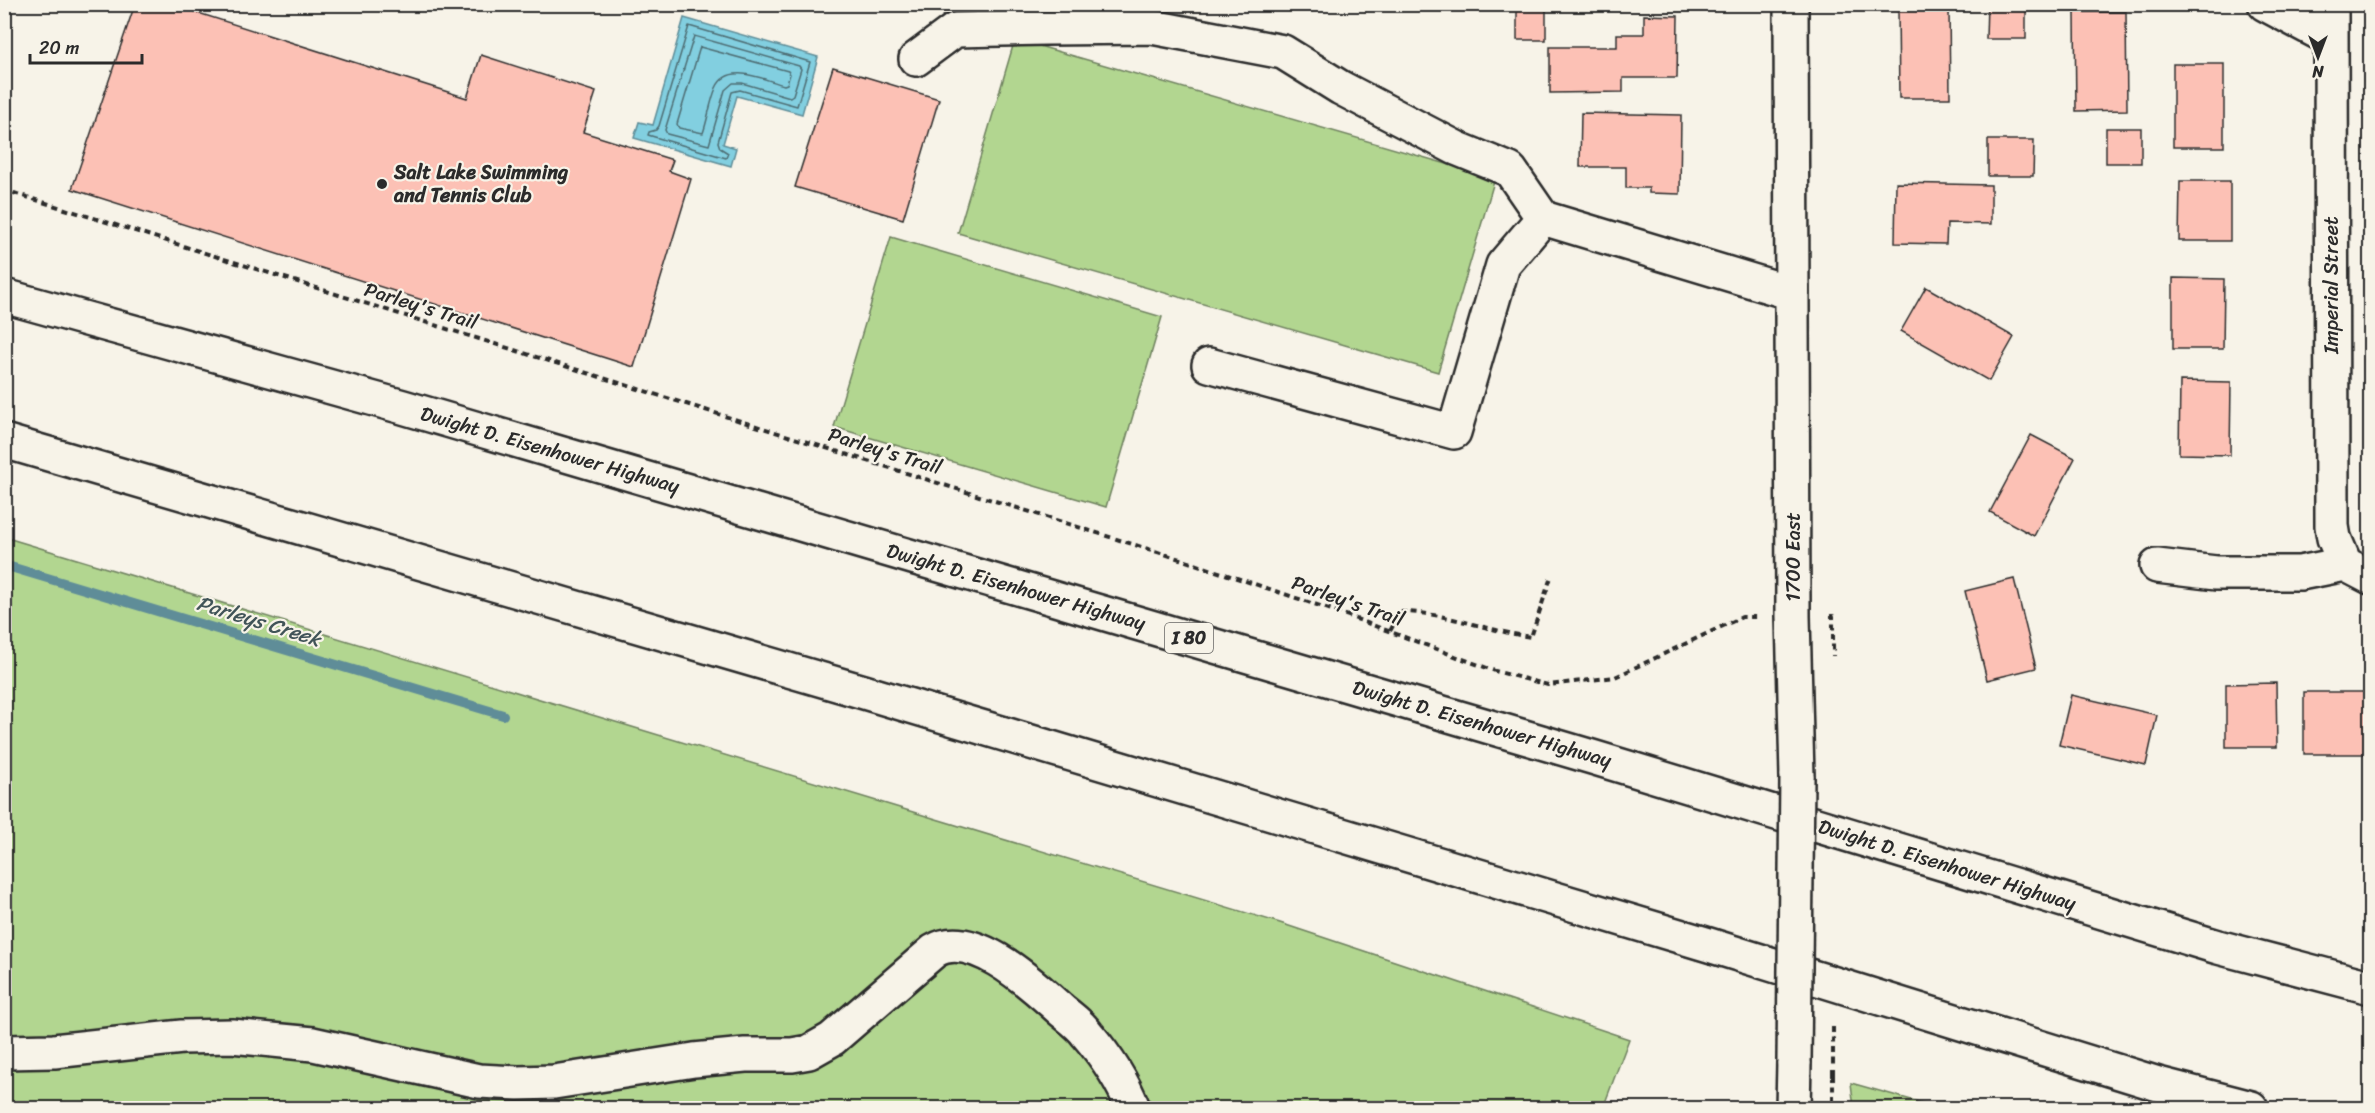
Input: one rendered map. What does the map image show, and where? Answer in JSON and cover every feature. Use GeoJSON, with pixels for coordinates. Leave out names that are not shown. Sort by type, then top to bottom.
{"type":"FeatureCollection","features":[{"type":"Feature","properties":{"kind":"main road","name":"1700 East"},"geometry":{"type":"LineString","coordinates":[[1791,4],[1793,616],[1797,777],[1793,1108]]}},
{"type":"Feature","properties":{"kind":"main road"},"geometry":{"type":"LineString","coordinates":[[2265,4],[2331,39]]}},
{"type":"Feature","properties":{"kind":"main road","name":"Imperial Street"},"geometry":{"type":"LineString","coordinates":[[2331,4],[2332,526],[2334,538],[2358,571]]}},
{"type":"Feature","properties":{"kind":"main road"},"geometry":{"type":"LineString","coordinates":[[916,59],[955,30],[1046,28],[1152,27],[1283,52],[1341,88],[1456,148],[1510,170],[1544,218],[1792,293]]}},
{"type":"Feature","properties":{"kind":"main road"},"geometry":{"type":"LineString","coordinates":[[1209,365],[1454,432],[1503,265],[1544,218]]}},
{"type":"Feature","properties":{"kind":"main road","name":"Dwight D. Eisenhower Highway"},"geometry":{"type":"LineString","coordinates":[[4,296],[403,407],[1592,757],[2218,948],[2370,987]]}},
{"type":"Feature","properties":{"kind":"main road"},"geometry":{"type":"LineString","coordinates":[[4,441],[886,698],[1709,945],[2158,1084],[2251,1108]]}},
{"type":"Feature","properties":{"kind":"main road"},"geometry":{"type":"LineString","coordinates":[[2157,566],[2216,573],[2358,571]]}},
{"type":"Feature","properties":{"kind":"main road"},"geometry":{"type":"LineString","coordinates":[[4,1052],[54,1051],[182,1037],[232,1036],[313,1044],[479,1081],[518,1083],[554,1082],[694,1060],[745,1055],[792,1055],[809,1052],[832,1039],[933,951],[944,945],[959,946],[1002,962],[1042,993],[1086,1032],[1129,1097],[1133,1108]]}},
{"type":"Feature","properties":{"kind":"path","name":"Parley's Trail"},"geometry":{"type":"LineString","coordinates":[[4,188],[1180,560],[1548,686],[1615,677],[1742,618],[1751,617]]}},
{"type":"Feature","properties":{"kind":"path"},"geometry":{"type":"LineString","coordinates":[[1390,631],[1401,612],[1424,612],[1531,637],[1551,577]]}},
{"type":"Feature","properties":{"kind":"path"},"geometry":{"type":"LineString","coordinates":[[1833,1074],[1833,1108]]}},
{"type":"Feature","properties":{"kind":"green space"},"geometry":{"type":"Polygon","coordinates":[[[1015,39],[1495,178],[1438,372],[958,233],[1015,39]]]}},
{"type":"Feature","properties":{"kind":"green space"},"geometry":{"type":"Polygon","coordinates":[[[891,237],[1162,317],[1106,507],[834,427],[891,237]]]}},
{"type":"Feature","properties":{"kind":"green space"},"geometry":{"type":"Polygon","coordinates":[[[4,537],[1280,923],[1629,1039],[1603,1108],[5,1108],[4,537]]]}},
{"type":"Feature","properties":{"kind":"green space"},"geometry":{"type":"Polygon","coordinates":[[[1851,1083],[1940,1108],[1854,1108],[1851,1083]]]}},
{"type":"Feature","properties":{"kind":"water"},"geometry":{"type":"Polygon","coordinates":[[[684,18],[818,57],[802,114],[737,96],[723,144],[736,148],[731,166],[634,138],[639,122],[653,125],[684,18]]]}},
{"type":"Feature","properties":{"kind":"building","name":"Salt Lake Swimming and Tennis Club"},"geometry":{"type":"Polygon","coordinates":[[[135,4],[170,4],[467,98],[481,55],[596,92],[583,132],[673,160],[669,171],[691,179],[634,367],[72,189],[135,4]]]}},
{"type":"Feature","properties":{"kind":"building"},"geometry":{"type":"Polygon","coordinates":[[[1517,4],[1546,4],[1546,40],[1517,40],[1517,4]]]}},
{"type":"Feature","properties":{"kind":"building"},"geometry":{"type":"Polygon","coordinates":[[[1987,4],[2026,4],[2026,39],[1986,39],[1987,4]]]}},
{"type":"Feature","properties":{"kind":"building"},"geometry":{"type":"Polygon","coordinates":[[[1898,9],[1949,9],[1950,98],[1899,98],[1898,9]]]}},
{"type":"Feature","properties":{"kind":"building"},"geometry":{"type":"Polygon","coordinates":[[[2075,12],[2126,12],[2127,110],[2076,111],[2075,12]]]}},
{"type":"Feature","properties":{"kind":"building"},"geometry":{"type":"Polygon","coordinates":[[[1644,15],[1678,16],[1677,78],[1623,78],[1623,92],[1550,93],[1550,47],[1617,47],[1617,34],[1644,34],[1644,15]]]}},
{"type":"Feature","properties":{"kind":"building"},"geometry":{"type":"Polygon","coordinates":[[[2173,64],[2224,64],[2224,147],[2173,147],[2173,64]]]}},
{"type":"Feature","properties":{"kind":"building"},"geometry":{"type":"Polygon","coordinates":[[[833,67],[939,99],[903,219],[795,187],[833,67]]]}},
{"type":"Feature","properties":{"kind":"building"},"geometry":{"type":"Polygon","coordinates":[[[1581,113],[1681,115],[1680,194],[1649,193],[1649,188],[1626,188],[1626,167],[1580,167],[1581,113]]]}},
{"type":"Feature","properties":{"kind":"building"},"geometry":{"type":"Polygon","coordinates":[[[2106,128],[2141,128],[2141,163],[2106,163],[2106,128]]]}},
{"type":"Feature","properties":{"kind":"building"},"geometry":{"type":"Polygon","coordinates":[[[1988,140],[2034,140],[2033,176],[1988,176],[1988,140]]]}},
{"type":"Feature","properties":{"kind":"building"},"geometry":{"type":"Polygon","coordinates":[[[2180,181],[2230,181],[2230,241],[2179,241],[2180,181]]]}},
{"type":"Feature","properties":{"kind":"building"},"geometry":{"type":"Polygon","coordinates":[[[1896,183],[1991,185],[1991,224],[1947,223],[1946,244],[1895,243],[1896,183]]]}},
{"type":"Feature","properties":{"kind":"building"},"geometry":{"type":"Polygon","coordinates":[[[2173,278],[2224,279],[2223,349],[2173,349],[2173,278]]]}},
{"type":"Feature","properties":{"kind":"building"},"geometry":{"type":"Polygon","coordinates":[[[1926,287],[2014,337],[1989,381],[1901,331],[1926,287]]]}},
{"type":"Feature","properties":{"kind":"building"},"geometry":{"type":"Polygon","coordinates":[[[2180,381],[2231,382],[2230,455],[2179,454],[2180,381]]]}},
{"type":"Feature","properties":{"kind":"building"},"geometry":{"type":"Polygon","coordinates":[[[2031,435],[2075,458],[2034,536],[1990,512],[2031,435]]]}},
{"type":"Feature","properties":{"kind":"building"},"geometry":{"type":"Polygon","coordinates":[[[2014,579],[2036,668],[1987,680],[1965,591],[2014,579]]]}},
{"type":"Feature","properties":{"kind":"building"},"geometry":{"type":"Polygon","coordinates":[[[2276,683],[2277,747],[2226,747],[2226,684],[2276,683]]]}},
{"type":"Feature","properties":{"kind":"building"},"geometry":{"type":"Polygon","coordinates":[[[2304,692],[2370,692],[2370,754],[2304,754],[2304,692]]]}},
{"type":"Feature","properties":{"kind":"building"},"geometry":{"type":"Polygon","coordinates":[[[2071,695],[2157,715],[2146,765],[2059,745],[2071,695]]]}},
{"type":"Feature","properties":{"kind":"waterway","name":"Parleys Creek"},"geometry":{"type":"LineString","coordinates":[[4,565],[503,715]]}},
{"type":"Feature","properties":{"kind":"place","name":"Salt Lake Swimming and Tennis Club"},"geometry":{"type":"Point","coordinates":[382,184]}}]}
